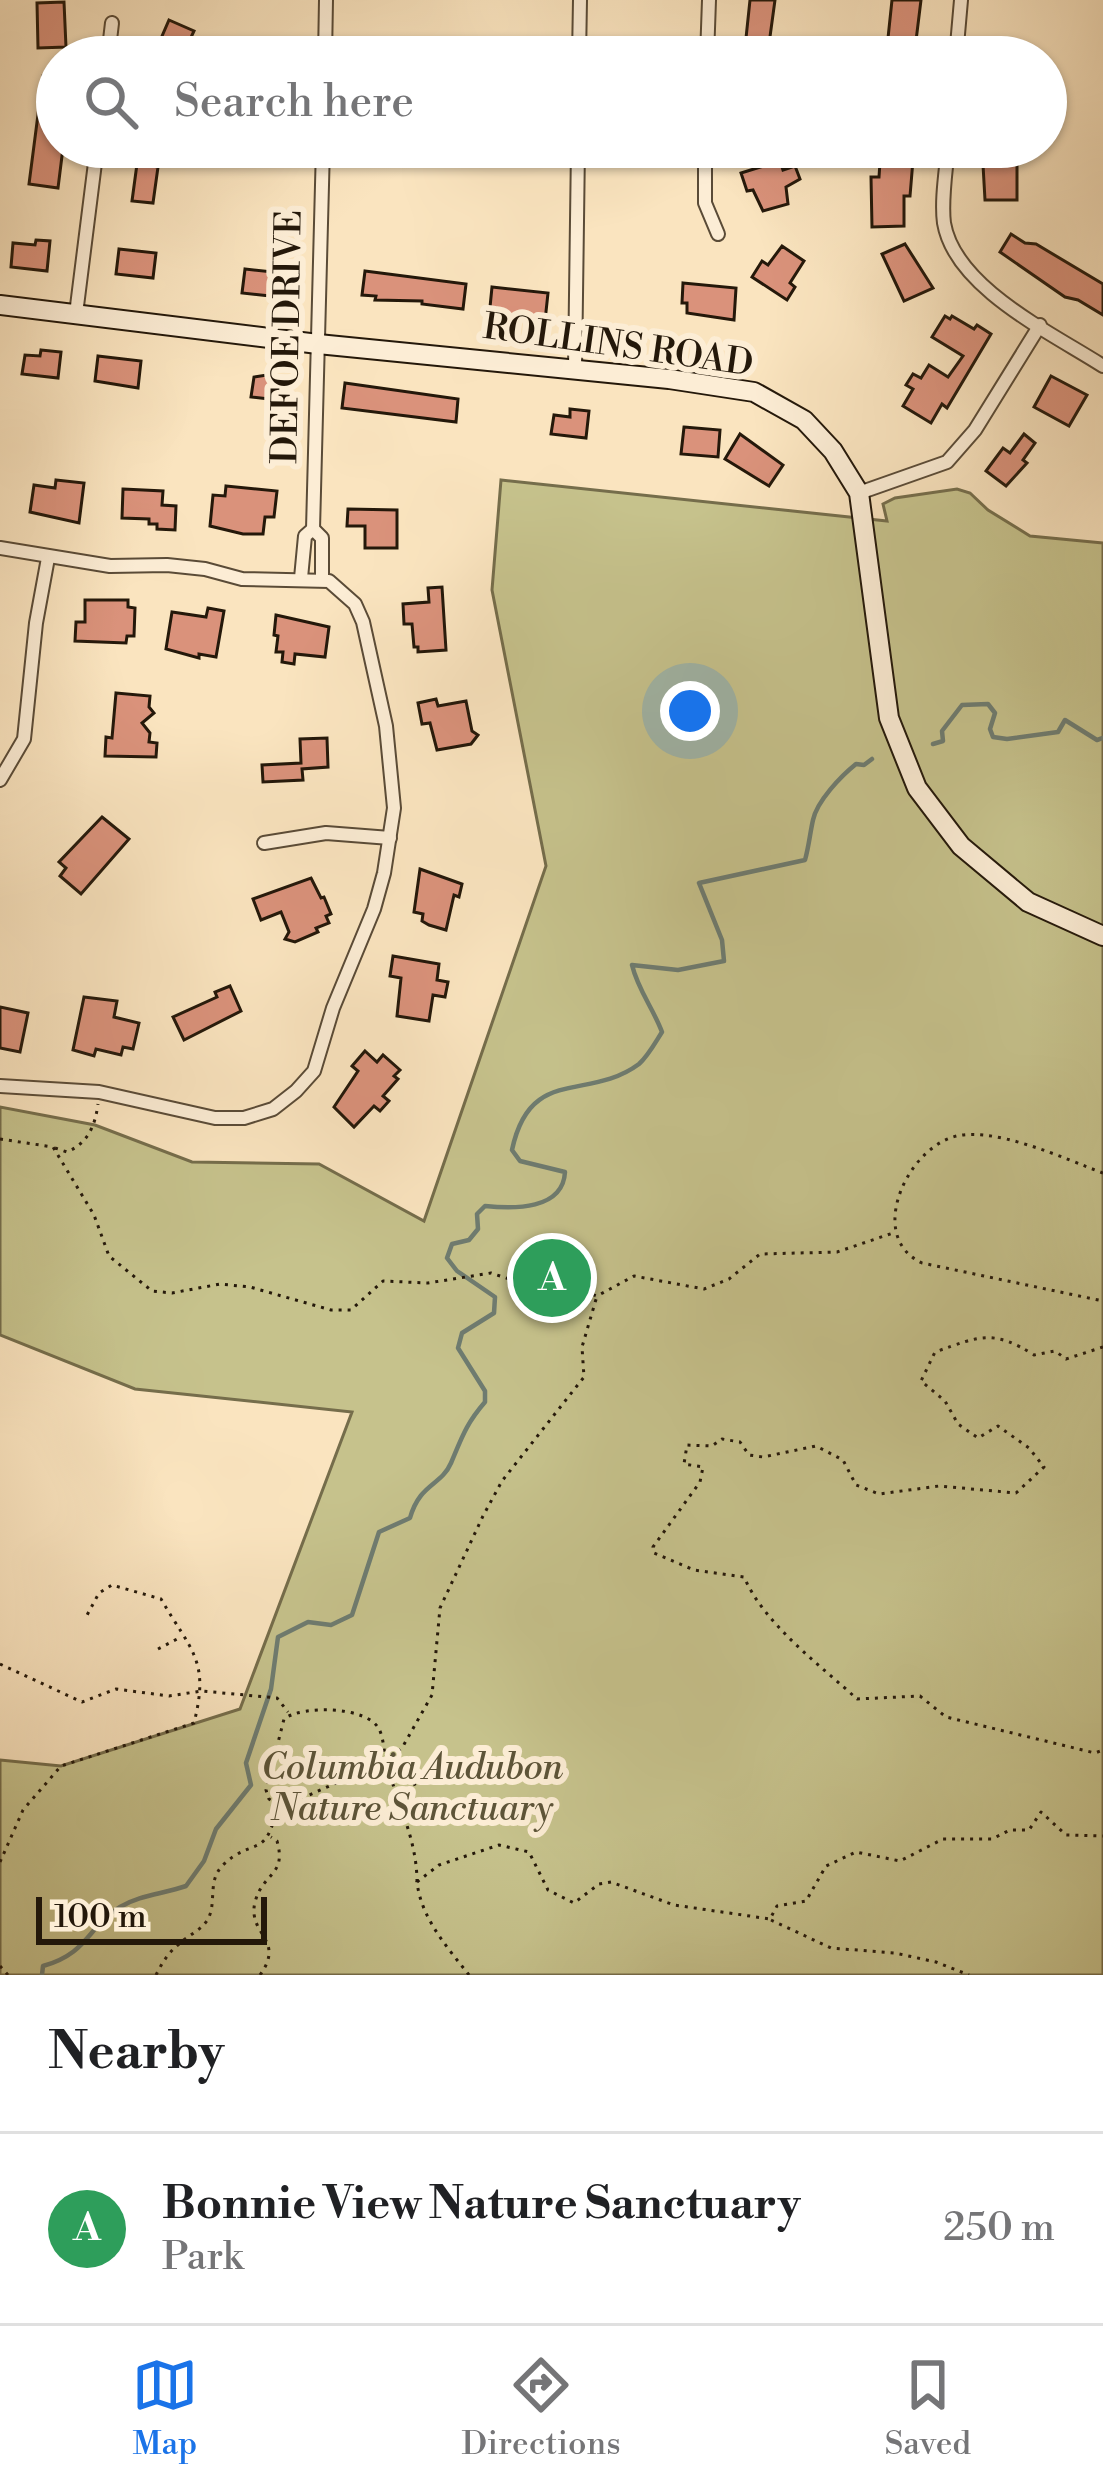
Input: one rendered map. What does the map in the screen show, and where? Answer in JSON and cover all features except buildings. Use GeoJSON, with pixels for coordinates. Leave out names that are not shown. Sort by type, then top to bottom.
{"type":"FeatureCollection","features":[{"type":"Feature","properties":{"kind":"street"},"geometry":{"type":"LineString","coordinates":[[325,36],[326,0]]}},
{"type":"Feature","properties":{"kind":"street"},"geometry":{"type":"LineString","coordinates":[[579,36],[580,0]]}},
{"type":"Feature","properties":{"kind":"street"},"geometry":{"type":"LineString","coordinates":[[708,36],[710,0]]}},
{"type":"Feature","properties":{"kind":"street"},"geometry":{"type":"LineString","coordinates":[[958,36],[961,0]]}},
{"type":"Feature","properties":{"kind":"street"},"geometry":{"type":"LineString","coordinates":[[110,36],[112,23]]}},
{"type":"Feature","properties":{"kind":"street"},"geometry":{"type":"LineString","coordinates":[[76,314],[94,168]]}},
{"type":"Feature","properties":{"kind":"street","name":"DEFOE DRIVE"},"geometry":{"type":"LineString","coordinates":[[322,168],[313,529],[322,538],[322,580]]}},
{"type":"Feature","properties":{"kind":"street"},"geometry":{"type":"LineString","coordinates":[[575,369],[578,168]]}},
{"type":"Feature","properties":{"kind":"street"},"geometry":{"type":"LineString","coordinates":[[706,168],[705,203],[718,234]]}},
{"type":"Feature","properties":{"kind":"street"},"geometry":{"type":"LineString","coordinates":[[948,168],[944,224],[959,262],[978,283],[1103,366]]}},
{"type":"Feature","properties":{"kind":"street","name":"ROLLINS ROAD"},"geometry":{"type":"LineString","coordinates":[[0,305],[754,392],[803,420],[832,451],[859,494],[889,718],[916,788],[961,846],[1028,902],[1103,936]]}},
{"type":"Feature","properties":{"kind":"street"},"geometry":{"type":"LineString","coordinates":[[859,494],[946,462],[975,430],[1040,325]]}},
{"type":"Feature","properties":{"kind":"street","name":"DEFOE DRIVE"},"geometry":{"type":"LineString","coordinates":[[302,578],[305,536],[313,529]]}},
{"type":"Feature","properties":{"kind":"street"},"geometry":{"type":"LineString","coordinates":[[0,548],[110,566],[205,569],[242,579],[322,580],[345,592],[363,622],[392,766],[391,838],[374,909],[333,1008],[314,1070],[296,1091],[273,1109],[244,1118],[215,1118],[99,1092],[0,1086]]}},
{"type":"Feature","properties":{"kind":"street"},"geometry":{"type":"LineString","coordinates":[[0,780],[25,739],[36,623],[48,558]]}},
{"type":"Feature","properties":{"kind":"street"},"geometry":{"type":"LineString","coordinates":[[264,843],[326,833],[391,838]]}},
{"type":"Feature","properties":{"kind":"path"},"geometry":{"type":"LineString","coordinates":[[0,1139],[67,1152],[82,1146],[96,1121],[99,1092]]}},
{"type":"Feature","properties":{"kind":"path"},"geometry":{"type":"LineString","coordinates":[[1103,1173],[986,1136],[949,1138],[919,1163],[893,1217],[893,1233],[909,1257],[937,1269],[1103,1301]]}},
{"type":"Feature","properties":{"kind":"path"},"geometry":{"type":"LineString","coordinates":[[53,1148],[94,1214],[109,1256],[152,1292],[220,1284],[250,1287],[331,1310],[351,1310],[383,1281],[428,1283],[491,1273],[515,1281],[549,1280],[597,1296]]}},
{"type":"Feature","properties":{"kind":"path"},"geometry":{"type":"LineString","coordinates":[[469,1975],[440,1938],[419,1899],[417,1851],[395,1793],[386,1761],[379,1728],[368,1718],[315,1709],[284,1719],[266,1790],[277,1804],[291,1803],[386,1761],[402,1748],[432,1694],[440,1608],[502,1481],[584,1377],[582,1347],[597,1296],[634,1276],[704,1289],[730,1280],[760,1254],[837,1252],[893,1233]]}},
{"type":"Feature","properties":{"kind":"path"},"geometry":{"type":"LineString","coordinates":[[1103,1347],[1066,1359],[1055,1351],[1034,1355],[1005,1337],[971,1339],[935,1352],[921,1381],[945,1401],[958,1424],[978,1438],[998,1426],[1029,1448],[1044,1467],[1016,1493],[939,1486],[879,1494],[856,1485],[843,1460],[816,1446],[764,1457],[749,1455],[740,1442],[722,1439],[712,1446],[687,1445],[685,1464],[703,1467],[700,1482],[653,1546],[654,1553],[694,1570],[744,1576],[751,1592],[801,1648],[857,1699],[920,1696],[946,1717],[1096,1753],[1103,1750]]}},
{"type":"Feature","properties":{"kind":"path"},"geometry":{"type":"LineString","coordinates":[[0,1862],[23,1810],[61,1766],[194,1723],[202,1691],[200,1661],[161,1599],[112,1585],[99,1592],[86,1617]]}},
{"type":"Feature","properties":{"kind":"path"},"geometry":{"type":"LineString","coordinates":[[158,1649],[183,1636]]}},
{"type":"Feature","properties":{"kind":"path"},"geometry":{"type":"LineString","coordinates":[[0,1664],[82,1702],[116,1689],[169,1696],[202,1691],[256,1694],[277,1698],[290,1714]]}},
{"type":"Feature","properties":{"kind":"path"},"geometry":{"type":"LineString","coordinates":[[395,1793],[447,1768]]}},
{"type":"Feature","properties":{"kind":"path"},"geometry":{"type":"LineString","coordinates":[[156,1975],[182,1941],[205,1925],[220,1867],[260,1847],[269,1837],[277,1804]]}},
{"type":"Feature","properties":{"kind":"path"},"geometry":{"type":"LineString","coordinates":[[770,1919],[777,1906],[806,1901],[826,1866],[856,1852],[900,1861],[944,1839],[992,1839],[1010,1830],[1029,1830],[1041,1812],[1066,1835],[1103,1836]]}},
{"type":"Feature","properties":{"kind":"path"},"geometry":{"type":"LineString","coordinates":[[260,1975],[271,1950],[254,1920],[254,1905],[282,1857],[277,1841],[269,1837]]}},
{"type":"Feature","properties":{"kind":"path"},"geometry":{"type":"LineString","coordinates":[[417,1882],[439,1865],[499,1845],[529,1852],[548,1890],[574,1903],[599,1884],[611,1882],[674,1905],[770,1919],[831,1948],[895,1953],[969,1975]]}},
{"type":"Feature","properties":{"kind":"path"},"geometry":{"type":"LineString","coordinates":[[0,1966],[8,1975]]}},
{"type":"Feature","properties":{"kind":"green space","name":"Columbia Audubon Nature Sanctuary"},"geometry":{"type":"Polygon","coordinates":[[[501,480],[887,521],[883,504],[895,498],[957,489],[970,493],[1030,536],[1103,543],[1103,1975],[0,1975],[0,1760],[61,1766],[240,1709],[352,1412],[135,1389],[0,1335],[0,1107],[95,1125],[192,1162],[319,1164],[424,1221],[546,866],[492,590],[501,480]]]}},
{"type":"Feature","properties":{"kind":"waterway"},"geometry":{"type":"LineString","coordinates":[[933,744],[943,741],[942,731],[962,705],[988,704],[995,713],[990,729],[993,737],[1058,732],[1065,720],[1097,740],[1103,738]]}},
{"type":"Feature","properties":{"kind":"waterway"},"geometry":{"type":"LineString","coordinates":[[42,1975],[43,1966],[70,1954],[120,1907],[186,1886],[204,1861],[216,1829],[251,1785],[246,1763],[271,1689],[278,1637],[308,1622],[331,1625],[352,1615],[379,1532],[410,1518],[419,1498],[447,1471],[485,1402],[485,1391],[458,1348],[462,1333],[494,1313],[495,1297],[457,1271],[447,1258],[452,1244],[469,1240],[478,1229],[477,1214],[485,1206],[535,1204],[556,1194],[562,1184],[565,1172],[520,1161],[512,1150],[532,1106],[563,1089],[620,1075],[642,1061],[662,1032],[632,965],[678,970],[724,961],[722,940],[699,883],[805,860],[815,813],[824,797],[856,764],[872,759]]}},
{"type":"Feature","properties":{"kind":"place","name":"Bonnie View Nature Sanctuary"},"geometry":{"type":"Point","coordinates":[552,1278]}}]}
